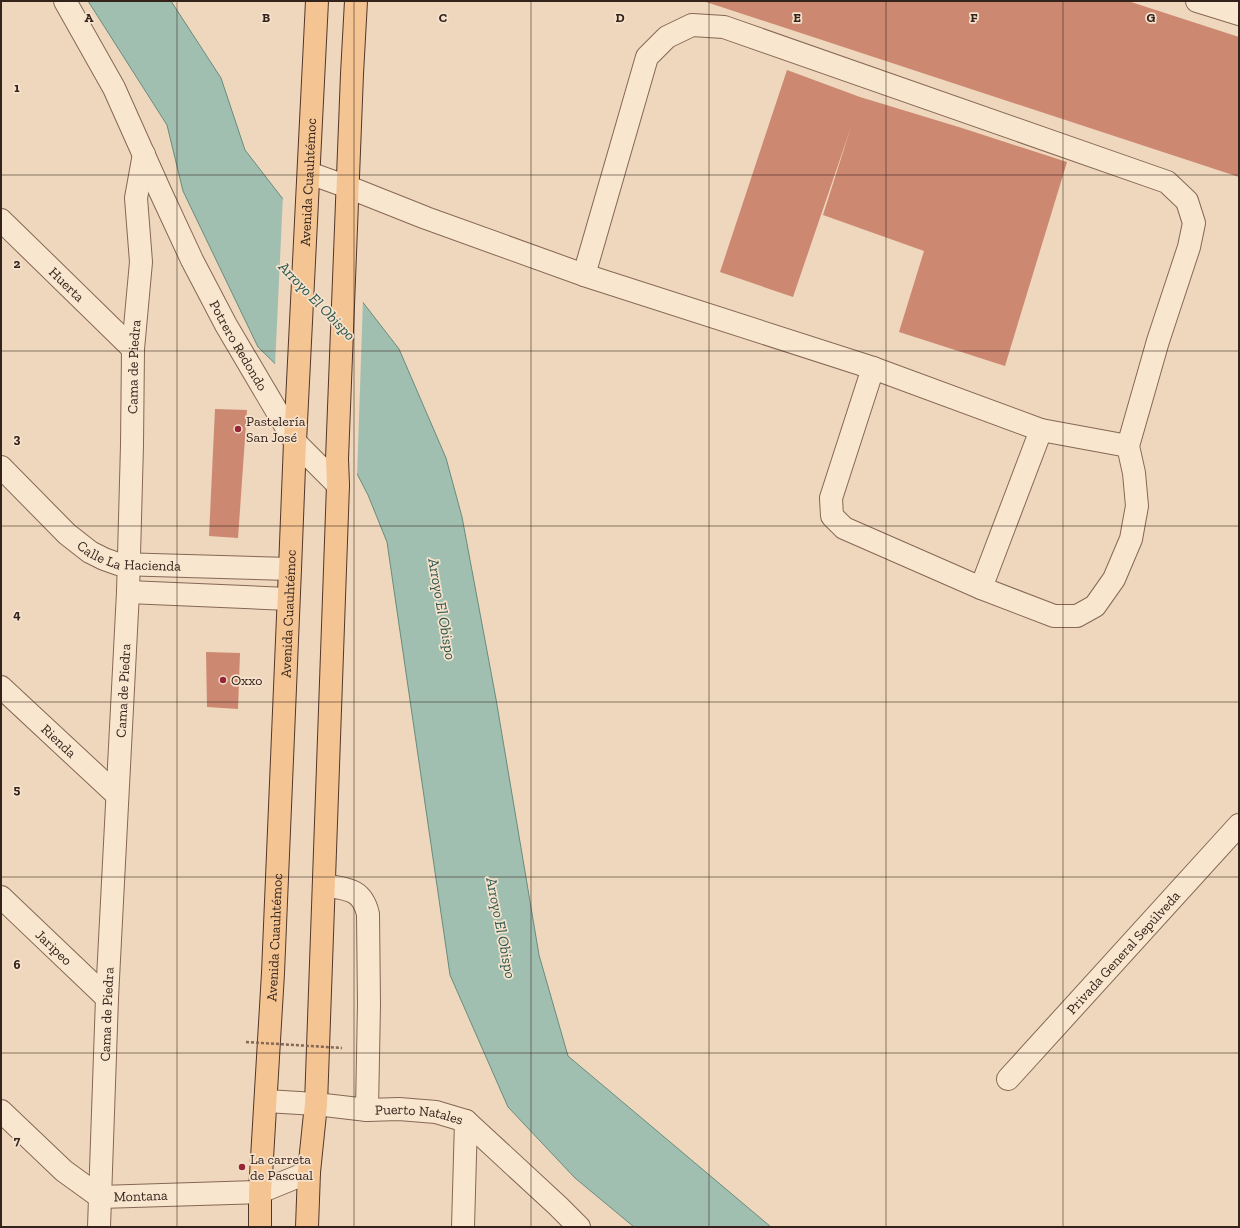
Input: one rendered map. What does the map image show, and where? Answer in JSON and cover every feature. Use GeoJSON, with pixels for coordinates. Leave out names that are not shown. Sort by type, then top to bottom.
{"type":"FeatureCollection","features":[{"type":"Feature","properties":{"kind":"main road","name":"Avenida Cuauhtémoc"},"geometry":{"type":"LineString","coordinates":[[260,1227],[260,1192],[273,973],[296,416],[318,1]]}},
{"type":"Feature","properties":{"kind":"main road"},"geometry":{"type":"LineString","coordinates":[[307,1227],[309,1172],[316,1104],[338,485],[337,459],[346,211],[356,1]]}},
{"type":"Feature","properties":{"kind":"street","name":"Potrero Redondo"},"geometry":{"type":"LineString","coordinates":[[65,1],[114,88],[192,260],[226,325],[295,442],[338,485]]}},
{"type":"Feature","properties":{"kind":"street"},"geometry":{"type":"LineString","coordinates":[[1197,1],[1239,14]]}},
{"type":"Feature","properties":{"kind":"street"},"geometry":{"type":"LineString","coordinates":[[584,275],[647,57],[667,37],[692,25],[724,27],[1167,182],[1187,201],[1194,223],[1189,247],[1158,341],[1128,446],[1134,473],[1137,506],[1131,539],[1114,579],[1096,606],[1077,616],[1054,616],[981,588],[844,528],[832,516],[831,498],[872,368]]}},
{"type":"Feature","properties":{"kind":"street","name":"Cama de Piedra"},"geometry":{"type":"LineString","coordinates":[[99,1227],[107,998],[128,592],[133,349],[141,262],[136,198],[144,154]]}},
{"type":"Feature","properties":{"kind":"street"},"geometry":{"type":"LineString","coordinates":[[309,173],[426,218],[584,275],[872,368],[1041,430],[1128,446]]}},
{"type":"Feature","properties":{"kind":"street","name":"Huerta"},"geometry":{"type":"LineString","coordinates":[[1,220],[133,349]]}},
{"type":"Feature","properties":{"kind":"street"},"geometry":{"type":"LineString","coordinates":[[981,588],[1041,430]]}},
{"type":"Feature","properties":{"kind":"street","name":"Calle La Hacienda"},"geometry":{"type":"LineString","coordinates":[[1,467],[67,534],[90,552],[118,564],[129,563],[290,569]]}},
{"type":"Feature","properties":{"kind":"street"},"geometry":{"type":"LineString","coordinates":[[128,592],[288,599]]}},
{"type":"Feature","properties":{"kind":"street","name":"Rienda"},"geometry":{"type":"LineString","coordinates":[[1,687],[117,795]]}},
{"type":"Feature","properties":{"kind":"street","name":"Privada General Sepúlveda"},"geometry":{"type":"LineString","coordinates":[[1008,1079],[1238,831]]}},
{"type":"Feature","properties":{"kind":"street"},"geometry":{"type":"LineString","coordinates":[[324,885],[350,890],[359,895],[365,904],[368,914],[369,1004],[367,1110]]}},
{"type":"Feature","properties":{"kind":"street","name":"Jaripeo"},"geometry":{"type":"LineString","coordinates":[[1,897],[107,998]]}},
{"type":"Feature","properties":{"kind":"street","name":"Puerto Natales"},"geometry":{"type":"LineString","coordinates":[[266,1101],[316,1104],[367,1110],[399,1109],[436,1112],[466,1122],[579,1227]]}},
{"type":"Feature","properties":{"kind":"street","name":"Montana"},"geometry":{"type":"LineString","coordinates":[[1,1111],[64,1171],[100,1197],[260,1192],[309,1172]]}},
{"type":"Feature","properties":{"kind":"street"},"geometry":{"type":"LineString","coordinates":[[463,1227],[466,1122]]}},
{"type":"Feature","properties":{"kind":"path"},"geometry":{"type":"LineString","coordinates":[[246,1042],[342,1048]]}},
{"type":"Feature","properties":{"kind":"water","name":"Arroyo El Obispo"},"geometry":{"type":"Polygon","coordinates":[[[88,1],[171,1],[221,78],[245,150],[399,349],[446,458],[462,517],[496,699],[539,955],[568,1056],[771,1227],[634,1227],[575,1178],[508,1107],[450,975],[387,542],[368,495],[335,431],[297,385],[258,347],[183,191],[167,125],[88,1]]]}},
{"type":"Feature","properties":{"kind":"pier"},"geometry":{"type":"Polygon","coordinates":[[[283,195],[363,299],[357,478],[333,432],[296,387],[275,366],[283,195]]]}},
{"type":"Feature","properties":{"kind":"building"},"geometry":{"type":"Polygon","coordinates":[[[703,1],[1128,1],[1239,37],[1239,177],[703,1]]]}},
{"type":"Feature","properties":{"kind":"building"},"geometry":{"type":"Polygon","coordinates":[[[787,70],[860,97],[1067,162],[1005,366],[899,332],[924,251],[823,215],[851,127],[793,297],[720,272],[787,70]]]}},
{"type":"Feature","properties":{"kind":"building"},"geometry":{"type":"Polygon","coordinates":[[[215,409],[247,410],[238,538],[209,536],[215,409]]]}},
{"type":"Feature","properties":{"kind":"building","name":"Oxxo"},"geometry":{"type":"Polygon","coordinates":[[[206,652],[240,653],[238,709],[207,707],[206,652]]]}},
{"type":"Feature","properties":{"kind":"place","name":"Pastelería San José"},"geometry":{"type":"Point","coordinates":[238,429]}},
{"type":"Feature","properties":{"kind":"place","name":"Oxxo"},"geometry":{"type":"Point","coordinates":[223,680]}},
{"type":"Feature","properties":{"kind":"place","name":"La carreta de Pascual"},"geometry":{"type":"Point","coordinates":[242,1167]}}]}
